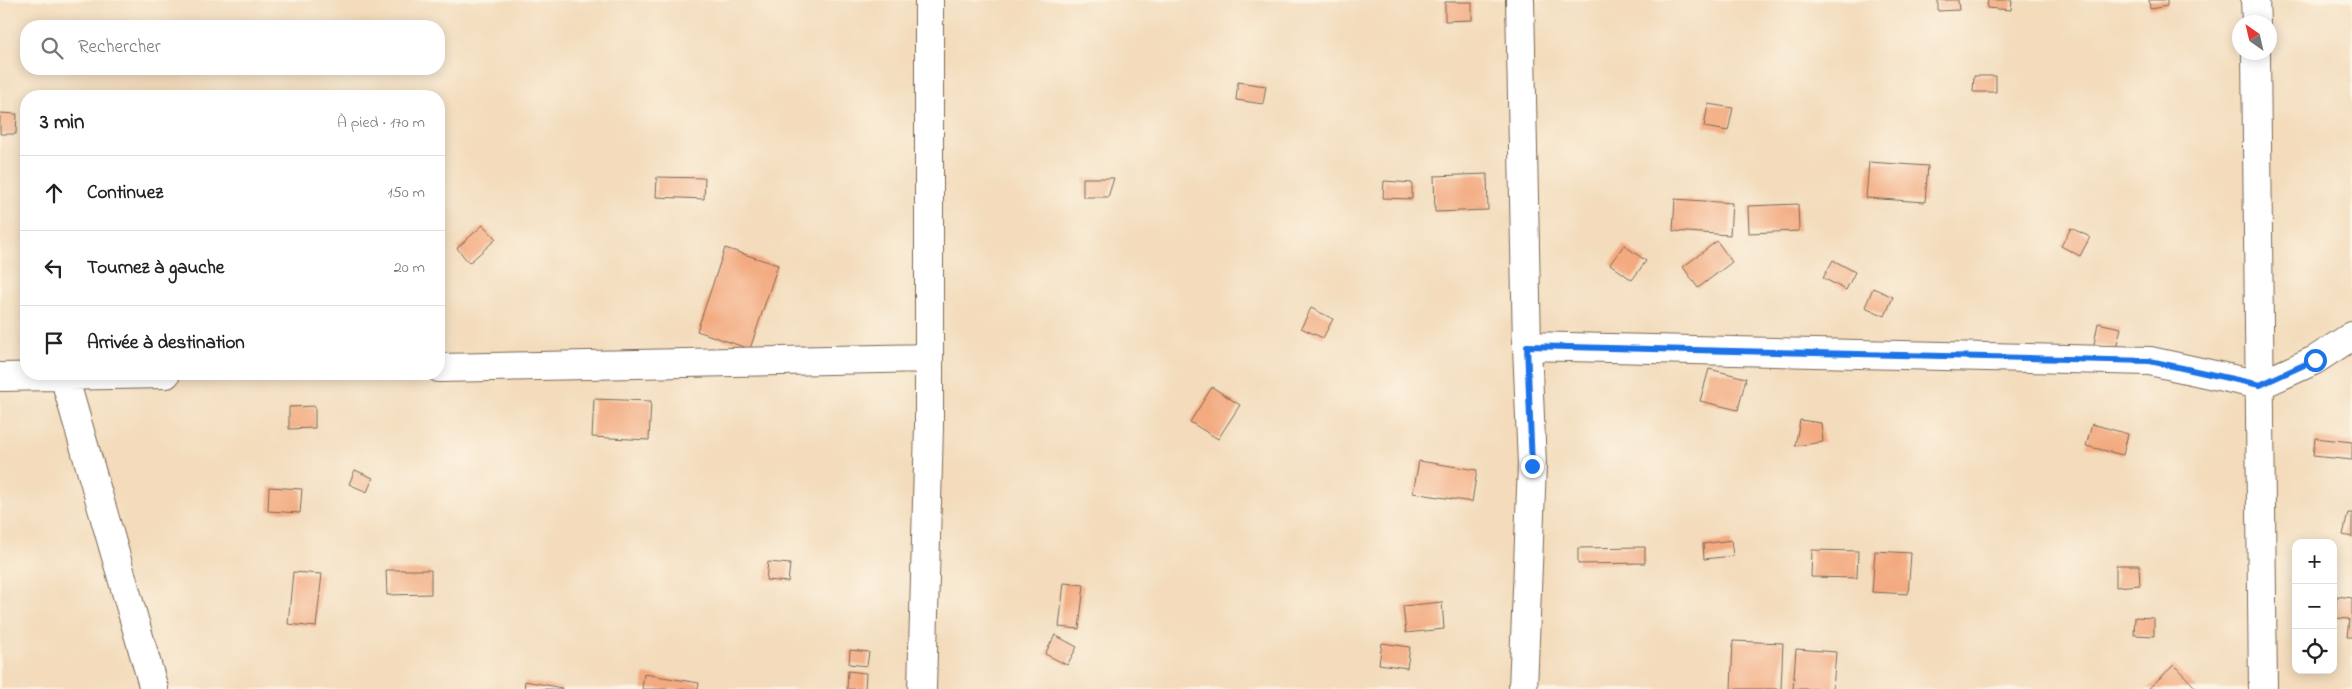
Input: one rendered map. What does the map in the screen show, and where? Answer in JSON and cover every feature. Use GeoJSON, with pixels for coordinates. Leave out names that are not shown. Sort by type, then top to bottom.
{"type":"FeatureCollection","features":[{"type":"Feature","properties":{"kind":"street"},"geometry":{"type":"LineString","coordinates":[[922,689],[929,426],[929,0]]}},
{"type":"Feature","properties":{"kind":"street"},"geometry":{"type":"LineString","coordinates":[[1520,0],[1527,346],[1532,466],[1523,689]]}},
{"type":"Feature","properties":{"kind":"street"},"geometry":{"type":"LineString","coordinates":[[2255,0],[2256,15]]}},
{"type":"Feature","properties":{"kind":"street"},"geometry":{"type":"LineString","coordinates":[[2256,60],[2263,689]]}},
{"type":"Feature","properties":{"kind":"street"},"geometry":{"type":"LineString","coordinates":[[1527,346],[2150,361],[2260,385],[2315,360],[2352,336]]}},
{"type":"Feature","properties":{"kind":"street"},"geometry":{"type":"LineString","coordinates":[[445,368],[929,358]]}},
{"type":"Feature","properties":{"kind":"street"},"geometry":{"type":"LineString","coordinates":[[0,377],[20,377]]}},
{"type":"Feature","properties":{"kind":"street"},"geometry":{"type":"LineString","coordinates":[[65,380],[154,689]]}},
{"type":"Feature","properties":{"kind":"building"},"geometry":{"type":"Polygon","coordinates":[[[1938,0],[1958,0],[1959,10],[1938,11],[1938,0]]]}},
{"type":"Feature","properties":{"kind":"building"},"geometry":{"type":"Polygon","coordinates":[[[1988,0],[2012,0],[2011,10],[1987,8],[1988,0]]]}},
{"type":"Feature","properties":{"kind":"building"},"geometry":{"type":"Polygon","coordinates":[[[2149,0],[2167,0],[2167,6],[2150,9],[2149,0]]]}},
{"type":"Feature","properties":{"kind":"building"},"geometry":{"type":"Polygon","coordinates":[[[1445,2],[1472,2],[1472,20],[1445,21],[1445,2]]]}},
{"type":"Feature","properties":{"kind":"building"},"geometry":{"type":"Polygon","coordinates":[[[1974,76],[1996,76],[1996,92],[1973,92],[1974,76]]]}},
{"type":"Feature","properties":{"kind":"building"},"geometry":{"type":"Polygon","coordinates":[[[1238,82],[1266,86],[1263,104],[1236,100],[1238,82]]]}},
{"type":"Feature","properties":{"kind":"building"},"geometry":{"type":"Polygon","coordinates":[[[1708,104],[1733,108],[1728,131],[1704,127],[1708,104]]]}},
{"type":"Feature","properties":{"kind":"building"},"geometry":{"type":"Polygon","coordinates":[[[0,113],[17,114],[16,134],[0,134],[0,113]]]}},
{"type":"Feature","properties":{"kind":"building"},"geometry":{"type":"Polygon","coordinates":[[[1869,162],[1928,166],[1925,202],[1866,198],[1869,162]]]}},
{"type":"Feature","properties":{"kind":"building"},"geometry":{"type":"Polygon","coordinates":[[[1487,174],[1488,210],[1435,212],[1434,176],[1487,174]]]}},
{"type":"Feature","properties":{"kind":"building"},"geometry":{"type":"Polygon","coordinates":[[[657,177],[705,178],[704,199],[656,197],[657,177]]]}},
{"type":"Feature","properties":{"kind":"building"},"geometry":{"type":"Polygon","coordinates":[[[1083,178],[1114,178],[1108,197],[1083,197],[1083,178]]]}},
{"type":"Feature","properties":{"kind":"building"},"geometry":{"type":"Polygon","coordinates":[[[1384,181],[1412,183],[1412,199],[1383,198],[1384,181]]]}},
{"type":"Feature","properties":{"kind":"building"},"geometry":{"type":"Polygon","coordinates":[[[1675,199],[1732,203],[1730,235],[1673,231],[1675,199]]]}},
{"type":"Feature","properties":{"kind":"building"},"geometry":{"type":"Polygon","coordinates":[[[1798,204],[1799,231],[1749,233],[1748,206],[1798,204]]]}},
{"type":"Feature","properties":{"kind":"building"},"geometry":{"type":"Polygon","coordinates":[[[483,225],[496,239],[469,263],[457,248],[483,225]]]}},
{"type":"Feature","properties":{"kind":"building"},"geometry":{"type":"Polygon","coordinates":[[[2071,228],[2090,237],[2080,256],[2061,246],[2071,228]]]}},
{"type":"Feature","properties":{"kind":"building"},"geometry":{"type":"Polygon","coordinates":[[[1717,241],[1732,262],[1698,288],[1683,267],[1717,241]]]}},
{"type":"Feature","properties":{"kind":"building"},"geometry":{"type":"Polygon","coordinates":[[[1624,245],[1646,261],[1632,280],[1610,264],[1624,245]]]}},
{"type":"Feature","properties":{"kind":"building"},"geometry":{"type":"Polygon","coordinates":[[[725,248],[778,265],[750,349],[697,331],[725,248]]]}},
{"type":"Feature","properties":{"kind":"building"},"geometry":{"type":"Polygon","coordinates":[[[1833,260],[1855,272],[1846,290],[1823,278],[1833,260]]]}},
{"type":"Feature","properties":{"kind":"building"},"geometry":{"type":"Polygon","coordinates":[[[1873,288],[1893,297],[1885,316],[1865,307],[1873,288]]]}},
{"type":"Feature","properties":{"kind":"building"},"geometry":{"type":"Polygon","coordinates":[[[1311,308],[1333,319],[1323,338],[1301,328],[1311,308]]]}},
{"type":"Feature","properties":{"kind":"building"},"geometry":{"type":"Polygon","coordinates":[[[2098,323],[2121,328],[2116,349],[2094,344],[2098,323]]]}},
{"type":"Feature","properties":{"kind":"building"},"geometry":{"type":"Polygon","coordinates":[[[1709,369],[1746,378],[1738,410],[1700,401],[1709,369]]]}},
{"type":"Feature","properties":{"kind":"building"},"geometry":{"type":"Polygon","coordinates":[[[1212,387],[1240,405],[1218,439],[1190,422],[1212,387]]]}},
{"type":"Feature","properties":{"kind":"building"},"geometry":{"type":"Polygon","coordinates":[[[594,399],[651,401],[649,440],[592,437],[594,399]]]}},
{"type":"Feature","properties":{"kind":"building"},"geometry":{"type":"Polygon","coordinates":[[[315,406],[315,428],[289,429],[289,407],[315,406]]]}},
{"type":"Feature","properties":{"kind":"building"},"geometry":{"type":"Polygon","coordinates":[[[1800,420],[1821,423],[1823,442],[1795,446],[1800,420]]]}},
{"type":"Feature","properties":{"kind":"building"},"geometry":{"type":"Polygon","coordinates":[[[2092,424],[2128,434],[2123,455],[2086,446],[2092,424]]]}},
{"type":"Feature","properties":{"kind":"building"},"geometry":{"type":"Polygon","coordinates":[[[2315,438],[2352,442],[2352,460],[2313,456],[2315,438]]]}},
{"type":"Feature","properties":{"kind":"building"},"geometry":{"type":"Polygon","coordinates":[[[1419,461],[1477,470],[1472,502],[1413,493],[1419,461]]]}},
{"type":"Feature","properties":{"kind":"building"},"geometry":{"type":"Polygon","coordinates":[[[355,470],[373,478],[367,492],[349,484],[355,470]]]}},
{"type":"Feature","properties":{"kind":"building"},"geometry":{"type":"Polygon","coordinates":[[[269,487],[302,489],[300,513],[268,511],[269,487]]]}},
{"type":"Feature","properties":{"kind":"building"},"geometry":{"type":"Polygon","coordinates":[[[2348,513],[2352,513],[2352,537],[2343,535],[2348,513]]]}},
{"type":"Feature","properties":{"kind":"building"},"geometry":{"type":"Polygon","coordinates":[[[1731,540],[1733,556],[1704,559],[1703,544],[1731,540]]]}},
{"type":"Feature","properties":{"kind":"building"},"geometry":{"type":"Polygon","coordinates":[[[1645,547],[1645,563],[1578,564],[1578,548],[1645,547]]]}},
{"type":"Feature","properties":{"kind":"building"},"geometry":{"type":"Polygon","coordinates":[[[1812,550],[1858,551],[1857,578],[1811,577],[1812,550]]]}},
{"type":"Feature","properties":{"kind":"building"},"geometry":{"type":"Polygon","coordinates":[[[1875,551],[1911,553],[1908,594],[1872,592],[1875,551]]]}},
{"type":"Feature","properties":{"kind":"building"},"geometry":{"type":"Polygon","coordinates":[[[768,562],[790,564],[788,582],[766,580],[768,562]]]}},
{"type":"Feature","properties":{"kind":"building"},"geometry":{"type":"Polygon","coordinates":[[[2116,565],[2139,565],[2140,585],[2116,587],[2116,565]]]}},
{"type":"Feature","properties":{"kind":"building"},"geometry":{"type":"Polygon","coordinates":[[[386,570],[431,570],[431,594],[387,595],[386,570]]]}},
{"type":"Feature","properties":{"kind":"building"},"geometry":{"type":"Polygon","coordinates":[[[293,572],[322,574],[316,627],[288,624],[293,572]]]}},
{"type":"Feature","properties":{"kind":"building"},"geometry":{"type":"Polygon","coordinates":[[[1064,583],[1084,585],[1079,629],[1059,627],[1064,583]]]}},
{"type":"Feature","properties":{"kind":"building"},"geometry":{"type":"Polygon","coordinates":[[[2337,596],[2352,598],[2352,637],[2347,637],[2349,619],[2337,618],[2337,596]]]}},
{"type":"Feature","properties":{"kind":"building"},"geometry":{"type":"Polygon","coordinates":[[[1442,602],[1444,629],[1406,633],[1403,606],[1442,602]]]}},
{"type":"Feature","properties":{"kind":"building"},"geometry":{"type":"Polygon","coordinates":[[[2135,617],[2154,618],[2154,636],[2134,635],[2135,617]]]}},
{"type":"Feature","properties":{"kind":"building"},"geometry":{"type":"Polygon","coordinates":[[[1055,635],[1077,647],[1067,665],[1045,654],[1055,635]]]}},
{"type":"Feature","properties":{"kind":"building"},"geometry":{"type":"Polygon","coordinates":[[[1733,641],[1783,643],[1781,689],[1731,689],[1733,641]]]}},
{"type":"Feature","properties":{"kind":"building"},"geometry":{"type":"Polygon","coordinates":[[[1382,643],[1410,647],[1407,668],[1379,664],[1382,643]]]}},
{"type":"Feature","properties":{"kind":"building"},"geometry":{"type":"Polygon","coordinates":[[[1796,649],[1836,652],[1833,689],[1793,689],[1796,649]]]}},
{"type":"Feature","properties":{"kind":"building"},"geometry":{"type":"Polygon","coordinates":[[[850,650],[869,652],[867,666],[849,664],[850,650]]]}},
{"type":"Feature","properties":{"kind":"building"},"geometry":{"type":"Polygon","coordinates":[[[2174,665],[2197,689],[2148,689],[2174,665]]]}},
{"type":"Feature","properties":{"kind":"building"},"geometry":{"type":"Polygon","coordinates":[[[848,671],[866,673],[865,689],[847,689],[848,671]]]}},
{"type":"Feature","properties":{"kind":"building"},"geometry":{"type":"Polygon","coordinates":[[[644,674],[699,683],[698,689],[642,689],[644,674]]]}},
{"type":"Feature","properties":{"kind":"building"},"geometry":{"type":"Polygon","coordinates":[[[525,681],[562,688],[562,689],[524,689],[525,681]]]}},
{"type":"Feature","properties":{"kind":"route"},"geometry":{"type":"LineString","coordinates":[[1532,466],[1527,346],[2150,361],[2260,385],[2315,360]]}}]}
